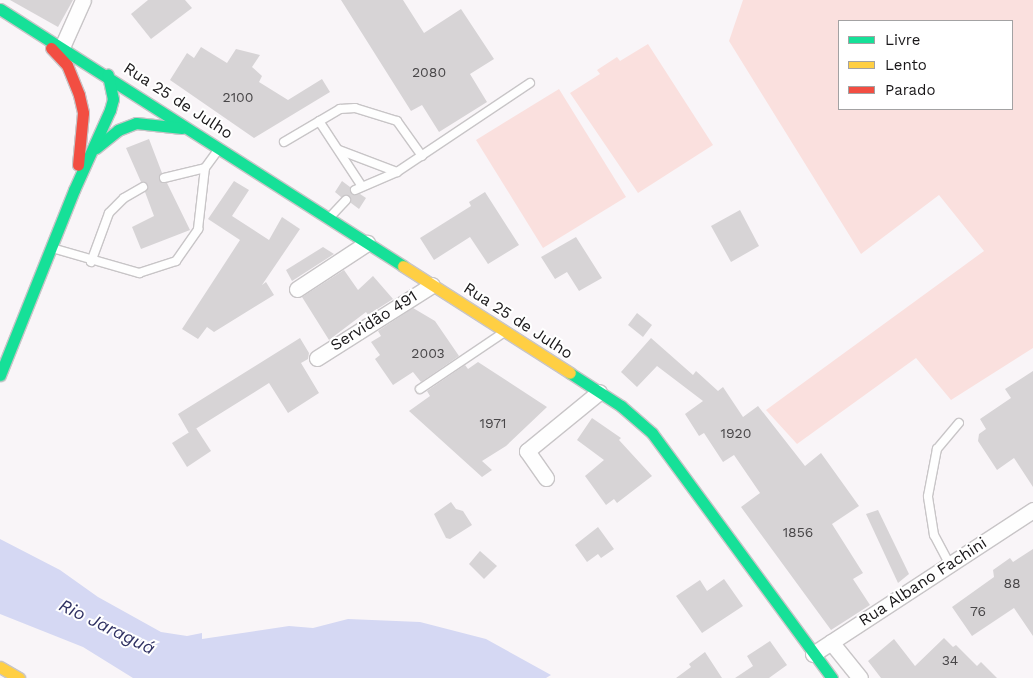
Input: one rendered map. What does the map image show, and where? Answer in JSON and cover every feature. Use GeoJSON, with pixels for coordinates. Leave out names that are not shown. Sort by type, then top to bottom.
{"type":"FeatureCollection","features":[{"type":"Feature","properties":{"kind":"main road"},"geometry":{"type":"LineString","coordinates":[[0,9],[31,29],[67,66],[79,95],[82,136],[74,190]]}},
{"type":"Feature","properties":{"kind":"main road","name":"Rua 25 de Julho"},"geometry":{"type":"LineString","coordinates":[[31,29],[108,75],[599,392],[652,433],[832,678]]}},
{"type":"Feature","properties":{"kind":"main road"},"geometry":{"type":"LineString","coordinates":[[0,375],[74,190],[92,152],[113,99],[108,75]]}},
{"type":"Feature","properties":{"kind":"main road"},"geometry":{"type":"LineString","coordinates":[[92,152],[118,130],[136,123],[156,123],[194,131]]}},
{"type":"Feature","properties":{"kind":"main road"},"geometry":{"type":"LineString","coordinates":[[0,667],[19,678]]}},
{"type":"Feature","properties":{"kind":"street"},"geometry":{"type":"LineString","coordinates":[[62,47],[84,0]]}},
{"type":"Feature","properties":{"kind":"street"},"geometry":{"type":"LineString","coordinates":[[297,289],[367,243]]}},
{"type":"Feature","properties":{"kind":"street","name":"Servidão 491"},"geometry":{"type":"LineString","coordinates":[[317,358],[432,285]]}},
{"type":"Feature","properties":{"kind":"street"},"geometry":{"type":"LineString","coordinates":[[546,478],[527,451],[599,392]]}},
{"type":"Feature","properties":{"kind":"street","name":"Rua Albano Fachini"},"geometry":{"type":"LineString","coordinates":[[813,654],[1033,510]]}},
{"type":"Feature","properties":{"kind":"street"},"geometry":{"type":"LineString","coordinates":[[832,642],[860,678]]}},
{"type":"Feature","properties":{"kind":"lane"},"geometry":{"type":"LineString","coordinates":[[319,121],[338,149],[358,188],[397,172],[530,84]]}},
{"type":"Feature","properties":{"kind":"lane"},"geometry":{"type":"LineString","coordinates":[[284,142],[347,107],[391,117],[422,156]]}},
{"type":"Feature","properties":{"kind":"lane"},"geometry":{"type":"LineString","coordinates":[[52,247],[91,262],[139,273],[176,261],[198,229],[205,168],[220,147]]}},
{"type":"Feature","properties":{"kind":"lane"},"geometry":{"type":"LineString","coordinates":[[338,149],[397,172]]}},
{"type":"Feature","properties":{"kind":"lane"},"geometry":{"type":"LineString","coordinates":[[164,178],[205,168]]}},
{"type":"Feature","properties":{"kind":"lane"},"geometry":{"type":"LineString","coordinates":[[91,262],[109,213],[124,198],[143,187]]}},
{"type":"Feature","properties":{"kind":"lane"},"geometry":{"type":"LineString","coordinates":[[329,218],[346,200]]}},
{"type":"Feature","properties":{"kind":"lane"},"geometry":{"type":"LineString","coordinates":[[420,389],[504,332]]}},
{"type":"Feature","properties":{"kind":"lane"},"geometry":{"type":"LineString","coordinates":[[950,565],[934,534],[928,496],[937,449],[958,423]]}},
{"type":"Feature","properties":{"kind":"shaded area"},"geometry":{"type":"Polygon","coordinates":[[[743,0],[1033,0],[1033,348],[951,400],[916,358],[797,444],[766,410],[984,251],[939,195],[861,254],[729,41],[743,0]]]}},
{"type":"Feature","properties":{"kind":"shaded area"},"geometry":{"type":"Polygon","coordinates":[[[648,44],[713,145],[638,193],[570,93],[600,74],[597,70],[617,57],[620,61],[648,44]]]}},
{"type":"Feature","properties":{"kind":"shaded area"},"geometry":{"type":"Polygon","coordinates":[[[559,89],[626,197],[543,248],[476,140],[559,89]]]}},
{"type":"Feature","properties":{"kind":"water","name":"Rio Jaraguá"},"geometry":{"type":"Polygon","coordinates":[[[0,539],[60,570],[98,597],[161,632],[187,636],[202,633],[202,639],[289,626],[313,628],[348,619],[420,622],[486,639],[551,675],[546,678],[133,678],[83,647],[0,614],[0,539]]]}},
{"type":"Feature","properties":{"kind":"building"},"geometry":{"type":"Polygon","coordinates":[[[10,0],[73,0],[58,27],[10,0]]]}},
{"type":"Feature","properties":{"kind":"building"},"geometry":{"type":"Polygon","coordinates":[[[148,0],[185,0],[192,8],[151,39],[131,14],[148,0]]]}},
{"type":"Feature","properties":{"kind":"building"},"geometry":{"type":"Polygon","coordinates":[[[341,0],[403,0],[424,33],[461,9],[494,59],[470,74],[487,102],[439,132],[422,105],[411,111],[341,0]]]}},
{"type":"Feature","properties":{"kind":"building"},"geometry":{"type":"Polygon","coordinates":[[[201,47],[227,63],[236,49],[260,55],[252,67],[262,76],[259,82],[288,100],[322,79],[330,92],[254,138],[170,80],[187,53],[194,58],[201,47]]]}},
{"type":"Feature","properties":{"kind":"building"},"geometry":{"type":"Polygon","coordinates":[[[149,139],[162,173],[159,180],[167,183],[190,230],[141,249],[132,227],[154,216],[145,192],[148,185],[141,182],[126,148],[149,139]]]}},
{"type":"Feature","properties":{"kind":"building"},"geometry":{"type":"Polygon","coordinates":[[[234,181],[249,190],[232,216],[269,240],[282,217],[300,229],[262,285],[266,282],[274,295],[214,332],[207,327],[198,339],[182,329],[240,240],[208,219],[234,181]]]}},
{"type":"Feature","properties":{"kind":"building"},"geometry":{"type":"Polygon","coordinates":[[[342,181],[350,187],[352,195],[360,194],[366,198],[359,209],[351,203],[349,196],[341,197],[335,192],[342,181]]]}},
{"type":"Feature","properties":{"kind":"building"},"geometry":{"type":"Polygon","coordinates":[[[485,192],[519,245],[488,264],[470,237],[434,260],[420,238],[471,206],[469,202],[485,192]]]}},
{"type":"Feature","properties":{"kind":"building"},"geometry":{"type":"Polygon","coordinates":[[[740,210],[759,246],[731,262],[711,226],[740,210]]]}},
{"type":"Feature","properties":{"kind":"building"},"geometry":{"type":"Polygon","coordinates":[[[576,237],[602,278],[579,291],[567,272],[555,279],[541,257],[576,237]]]}},
{"type":"Feature","properties":{"kind":"building"},"geometry":{"type":"Polygon","coordinates":[[[323,247],[334,254],[292,281],[286,270],[323,247]]]}},
{"type":"Feature","properties":{"kind":"building"},"geometry":{"type":"Polygon","coordinates":[[[344,270],[358,290],[373,276],[393,299],[368,315],[366,312],[329,340],[302,297],[344,270]]]}},
{"type":"Feature","properties":{"kind":"building"},"geometry":{"type":"Polygon","coordinates":[[[413,308],[435,321],[459,356],[421,382],[413,372],[393,385],[375,359],[380,355],[371,342],[381,336],[378,331],[413,308]]]}},
{"type":"Feature","properties":{"kind":"building"},"geometry":{"type":"Polygon","coordinates":[[[637,313],[652,325],[643,337],[628,325],[637,313]]]}},
{"type":"Feature","properties":{"kind":"building"},"geometry":{"type":"Polygon","coordinates":[[[300,338],[309,353],[308,359],[301,363],[319,393],[288,413],[269,383],[189,433],[178,414],[300,338]]]}},
{"type":"Feature","properties":{"kind":"building"},"geometry":{"type":"Polygon","coordinates":[[[651,338],[693,375],[696,371],[718,391],[723,387],[743,417],[758,406],[805,466],[821,453],[859,506],[832,524],[863,573],[853,579],[870,605],[831,630],[741,507],[760,493],[734,455],[723,462],[704,433],[699,436],[685,414],[703,401],[657,366],[637,387],[621,372],[651,338]]]}},
{"type":"Feature","properties":{"kind":"building"},"geometry":{"type":"Polygon","coordinates":[[[478,362],[547,407],[506,446],[482,461],[492,470],[482,477],[409,411],[430,396],[427,391],[465,365],[468,369],[478,362]]]}},
{"type":"Feature","properties":{"kind":"building"},"geometry":{"type":"Polygon","coordinates":[[[1033,371],[1033,487],[1014,458],[997,470],[978,441],[979,434],[986,429],[980,419],[1011,398],[1005,389],[1033,371]]]}},
{"type":"Feature","properties":{"kind":"building"},"geometry":{"type":"Polygon","coordinates":[[[592,418],[621,438],[619,440],[652,476],[617,503],[614,499],[606,505],[585,476],[604,460],[577,440],[592,418]]]}},
{"type":"Feature","properties":{"kind":"building"},"geometry":{"type":"Polygon","coordinates":[[[196,428],[211,451],[187,467],[172,443],[196,428]]]}},
{"type":"Feature","properties":{"kind":"building"},"geometry":{"type":"Polygon","coordinates":[[[451,502],[456,509],[463,511],[472,525],[450,539],[446,538],[434,514],[451,502]]]}},
{"type":"Feature","properties":{"kind":"building"},"geometry":{"type":"Polygon","coordinates":[[[878,510],[909,574],[898,583],[866,514],[878,510]]]}},
{"type":"Feature","properties":{"kind":"building"},"geometry":{"type":"Polygon","coordinates":[[[598,527],[614,549],[601,558],[598,554],[587,562],[575,545],[598,527]]]}},
{"type":"Feature","properties":{"kind":"building"},"geometry":{"type":"Polygon","coordinates":[[[1033,549],[1033,636],[1014,608],[972,636],[952,607],[994,577],[993,570],[1010,558],[1013,562],[1033,549]]]}},
{"type":"Feature","properties":{"kind":"building"},"geometry":{"type":"Polygon","coordinates":[[[480,551],[497,566],[484,579],[469,564],[480,551]]]}},
{"type":"Feature","properties":{"kind":"building"},"geometry":{"type":"Polygon","coordinates":[[[724,579],[743,606],[702,633],[676,596],[700,580],[707,591],[724,579]]]}},
{"type":"Feature","properties":{"kind":"building"},"geometry":{"type":"Polygon","coordinates":[[[944,638],[953,647],[956,645],[977,666],[981,662],[997,678],[881,678],[868,661],[894,639],[915,666],[944,638]]]}},
{"type":"Feature","properties":{"kind":"building"},"geometry":{"type":"Polygon","coordinates":[[[770,641],[787,665],[769,678],[735,678],[753,666],[747,656],[770,641]]]}},
{"type":"Feature","properties":{"kind":"building"},"geometry":{"type":"Polygon","coordinates":[[[705,652],[722,678],[676,678],[691,667],[689,664],[705,652]]]}},
{"type":"Feature","properties":{"kind":"traffic: fast"},"geometry":{"type":"LineString","coordinates":[[0,9],[403,266]]}},
{"type":"Feature","properties":{"kind":"traffic: fast"},"geometry":{"type":"LineString","coordinates":[[0,375],[74,190],[110,110],[113,99],[108,75]]}},
{"type":"Feature","properties":{"kind":"traffic: fast"},"geometry":{"type":"LineString","coordinates":[[96,148],[118,130],[136,123],[182,128]]}},
{"type":"Feature","properties":{"kind":"traffic: fast"},"geometry":{"type":"LineString","coordinates":[[570,373],[621,406],[652,433],[832,678]]}},
{"type":"Feature","properties":{"kind":"traffic: slow"},"geometry":{"type":"LineString","coordinates":[[403,266],[570,373]]}},
{"type":"Feature","properties":{"kind":"traffic: slow"},"geometry":{"type":"LineString","coordinates":[[0,667],[19,678]]}},
{"type":"Feature","properties":{"kind":"traffic: jam"},"geometry":{"type":"LineString","coordinates":[[51,48],[67,65],[79,95],[83,113],[78,165]]}}]}
